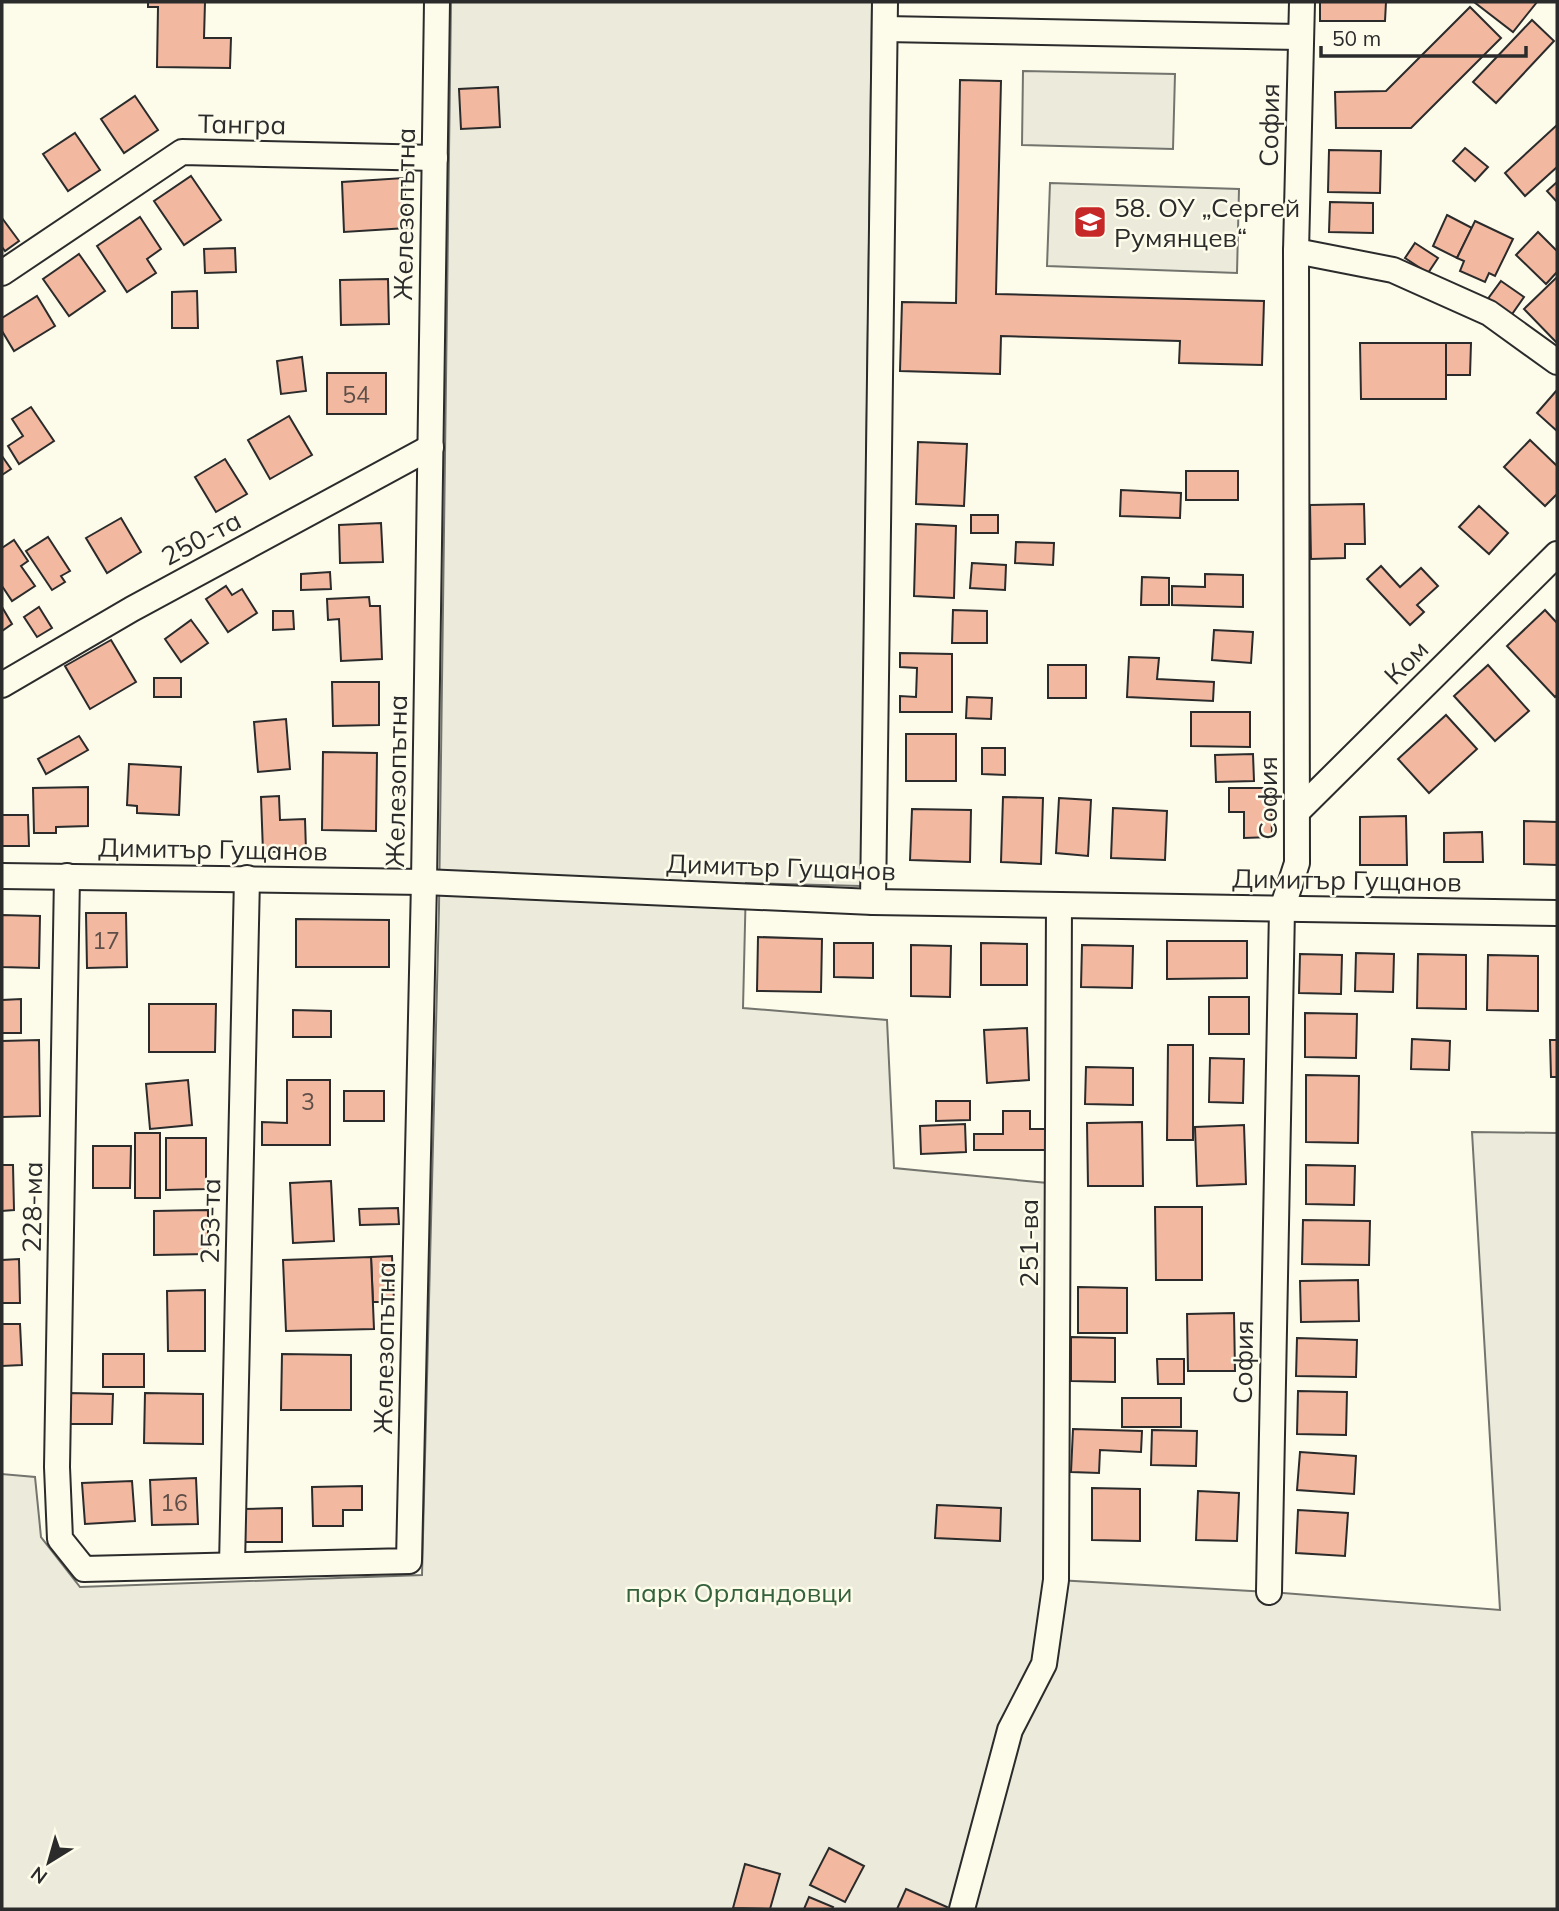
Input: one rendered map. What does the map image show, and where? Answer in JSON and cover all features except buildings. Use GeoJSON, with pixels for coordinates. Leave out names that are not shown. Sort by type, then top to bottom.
{"type":"FeatureCollection","features":[{"type":"Feature","properties":{"kind":"street","name":"Железопътна"},"geometry":{"type":"LineString","coordinates":[[232,1565],[409,1561],[424,882],[437,2]]}},
{"type":"Feature","properties":{"kind":"street"},"geometry":{"type":"LineString","coordinates":[[873,902],[885,2]]}},
{"type":"Feature","properties":{"kind":"street","name":"София"},"geometry":{"type":"LineString","coordinates":[[1269,1591],[1282,909],[1297,863],[1296,251],[1302,2]]}},
{"type":"Feature","properties":{"kind":"street"},"geometry":{"type":"LineString","coordinates":[[884,29],[1301,37]]}},
{"type":"Feature","properties":{"kind":"street","name":"Тангра"},"geometry":{"type":"LineString","coordinates":[[2,273],[182,152],[435,158]]}},
{"type":"Feature","properties":{"kind":"street"},"geometry":{"type":"LineString","coordinates":[[1296,251],[1393,270],[1489,313],[1557,362]]}},
{"type":"Feature","properties":{"kind":"street","name":"250-та"},"geometry":{"type":"LineString","coordinates":[[2,685],[132,609],[431,447]]}},
{"type":"Feature","properties":{"kind":"street","name":"Ком"},"geometry":{"type":"LineString","coordinates":[[1297,812],[1557,554]]}},
{"type":"Feature","properties":{"kind":"street","name":"Димитър Гущанов"},"geometry":{"type":"LineString","coordinates":[[2,876],[424,882],[873,902],[1557,913]]}},
{"type":"Feature","properties":{"kind":"street","name":"228-ма"},"geometry":{"type":"LineString","coordinates":[[67,876],[57,1467],[60,1539],[84,1569],[232,1565]]}},
{"type":"Feature","properties":{"kind":"street","name":"253-та"},"geometry":{"type":"LineString","coordinates":[[232,1565],[247,878]]}},
{"type":"Feature","properties":{"kind":"street","name":"251-ва"},"geometry":{"type":"LineString","coordinates":[[962,1909],[1010,1730],[1044,1664],[1056,1580],[1059,905]]}},
{"type":"Feature","properties":{"kind":"green space","name":"парк Орландовци"},"geometry":{"type":"Polygon","coordinates":[[[451,2],[872,2],[861,886],[746,883],[743,1008],[887,1020],[894,1168],[1058,1184],[1057,1580],[1269,1592],[1500,1610],[1472,1132],[1557,1133],[1557,1909],[2,1909],[2,1474],[35,1477],[41,1537],[80,1587],[422,1575],[439,908],[451,2]]]}},
{"type":"Feature","properties":{"kind":"green space"},"geometry":{"type":"Polygon","coordinates":[[[1023,71],[1175,74],[1173,149],[1022,145],[1023,71]]]}},
{"type":"Feature","properties":{"kind":"green space"},"geometry":{"type":"Polygon","coordinates":[[[1050,183],[1239,189],[1237,273],[1047,266],[1050,183]]]}},
{"type":"Feature","properties":{"kind":"place","name":"58. ОУ „Сергей Румянцев“"},"geometry":{"type":"Point","coordinates":[1090,222]}}]}
